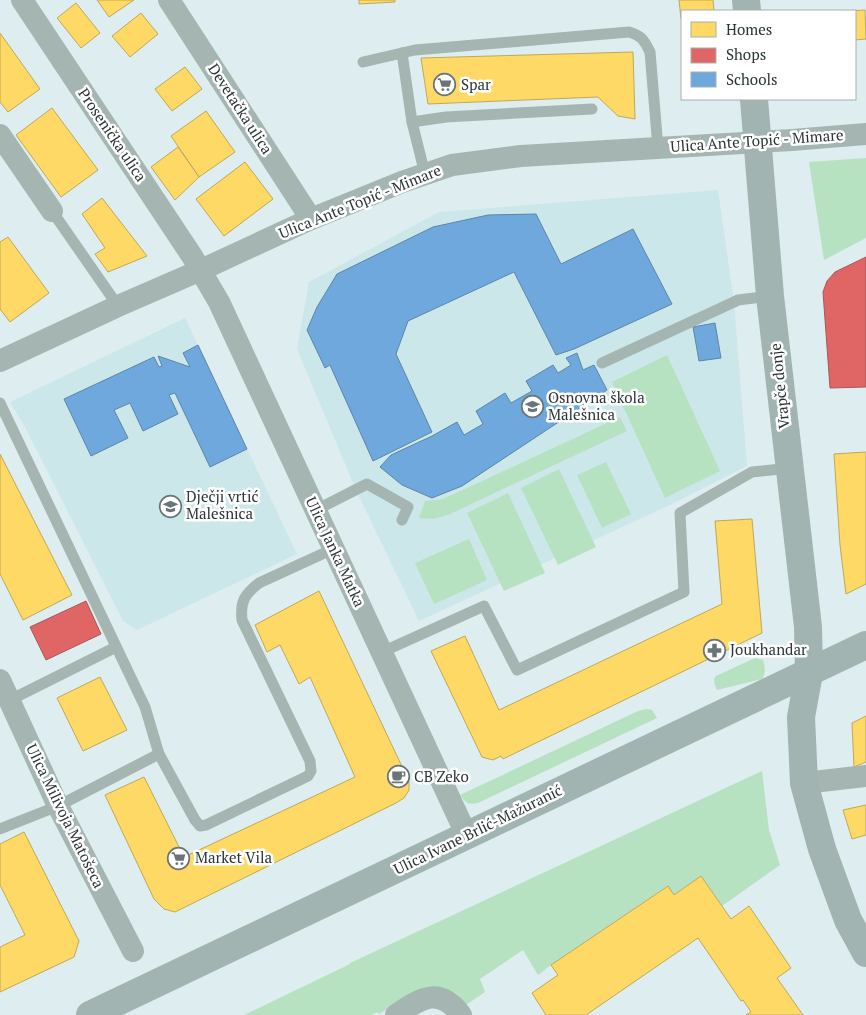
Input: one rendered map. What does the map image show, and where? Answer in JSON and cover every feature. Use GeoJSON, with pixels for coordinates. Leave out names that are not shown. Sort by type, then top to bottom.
{"type":"FeatureCollection","features":[{"type":"Feature","properties":{"kind":"street","name":"Prosenička ulica"},"geometry":{"type":"LineString","coordinates":[[22,0],[201,270]]}},
{"type":"Feature","properties":{"kind":"street","name":"Devetačka ulica"},"geometry":{"type":"LineString","coordinates":[[169,0],[311,219]]}},
{"type":"Feature","properties":{"kind":"street","name":"Vrapče donje"},"geometry":{"type":"LineString","coordinates":[[754,100],[770,296],[808,627],[809,673],[801,717],[804,783],[822,849],[844,911],[866,953]]}},
{"type":"Feature","properties":{"kind":"street","name":"Ulica Ante Topić - Mimare"},"geometry":{"type":"LineString","coordinates":[[0,361],[311,219],[402,182],[452,165],[521,156],[866,134]]}},
{"type":"Feature","properties":{"kind":"street"},"geometry":{"type":"LineString","coordinates":[[0,135],[52,210]]}},
{"type":"Feature","properties":{"kind":"street","name":"Ulica Janka Matka"},"geometry":{"type":"LineString","coordinates":[[201,270],[219,302],[467,836]]}},
{"type":"Feature","properties":{"kind":"street","name":"Ulica Ivane Brlić-Mažuranić"},"geometry":{"type":"LineString","coordinates":[[90,1015],[866,646]]}},
{"type":"Feature","properties":{"kind":"street","name":"Ulica Milivoja Matošeca"},"geometry":{"type":"LineString","coordinates":[[0,680],[5,703],[133,951]]}},
{"type":"Feature","properties":{"kind":"street"},"geometry":{"type":"LineString","coordinates":[[804,783],[866,776]]}},
{"type":"Feature","properties":{"kind":"street"},"geometry":{"type":"LineString","coordinates":[[396,1015],[424,998],[434,997],[450,1004],[461,1015]]}},
{"type":"Feature","properties":{"kind":"lane"},"geometry":{"type":"LineString","coordinates":[[363,62],[415,50],[629,32],[637,34],[644,40],[650,52],[658,148]]}},
{"type":"Feature","properties":{"kind":"lane"},"geometry":{"type":"LineString","coordinates":[[402,53],[412,122],[425,174]]}},
{"type":"Feature","properties":{"kind":"lane"},"geometry":{"type":"LineString","coordinates":[[412,122],[446,118],[592,109]]}},
{"type":"Feature","properties":{"kind":"lane"},"geometry":{"type":"LineString","coordinates":[[52,210],[118,306]]}},
{"type":"Feature","properties":{"kind":"lane"},"geometry":{"type":"LineString","coordinates":[[602,363],[738,300],[770,296]]}},
{"type":"Feature","properties":{"kind":"lane"},"geometry":{"type":"LineString","coordinates":[[0,403],[145,707],[159,754],[200,826],[206,826],[308,776],[311,771],[310,761],[242,620],[241,608],[243,600],[250,590],[260,583],[333,549]]}},
{"type":"Feature","properties":{"kind":"lane"},"geometry":{"type":"LineString","coordinates":[[382,652],[484,606],[517,670],[684,592],[680,512],[752,472],[790,468]]}},
{"type":"Feature","properties":{"kind":"lane"},"geometry":{"type":"LineString","coordinates":[[316,510],[367,484],[408,507],[402,520]]}},
{"type":"Feature","properties":{"kind":"lane"},"geometry":{"type":"LineString","coordinates":[[5,703],[116,647]]}},
{"type":"Feature","properties":{"kind":"lane"},"geometry":{"type":"LineString","coordinates":[[0,829],[58,806],[159,754]]}},
{"type":"Feature","properties":{"kind":"shaded area","name":"Osnovna škola Malešnica"},"geometry":{"type":"Polygon","coordinates":[[[718,190],[734,302],[747,466],[670,505],[419,621],[356,490],[297,349],[309,282],[439,212],[718,190]]]}},
{"type":"Feature","properties":{"kind":"shaded area","name":"Dječji vrtić Malešnica"},"geometry":{"type":"Polygon","coordinates":[[[185,318],[297,554],[137,630],[123,621],[25,427],[10,402],[185,318]]]}},
{"type":"Feature","properties":{"kind":"green space"},"geometry":{"type":"Polygon","coordinates":[[[866,158],[866,238],[824,260],[809,162],[866,158]]]}},
{"type":"Feature","properties":{"kind":"green space"},"geometry":{"type":"Polygon","coordinates":[[[667,355],[720,471],[665,498],[612,382],[667,355]]]}},
{"type":"Feature","properties":{"kind":"green space"},"geometry":{"type":"Polygon","coordinates":[[[620,417],[627,431],[450,514],[434,519],[419,518],[425,501],[443,499],[620,417]]]}},
{"type":"Feature","properties":{"kind":"green space"},"geometry":{"type":"Polygon","coordinates":[[[606,462],[631,514],[602,528],[577,475],[606,462]]]}},
{"type":"Feature","properties":{"kind":"green space"},"geometry":{"type":"Polygon","coordinates":[[[559,469],[596,547],[558,565],[521,488],[559,469]]]}},
{"type":"Feature","properties":{"kind":"green space"},"geometry":{"type":"Polygon","coordinates":[[[508,493],[545,573],[504,591],[467,513],[508,493]]]}},
{"type":"Feature","properties":{"kind":"green space"},"geometry":{"type":"Polygon","coordinates":[[[469,539],[487,580],[434,604],[415,563],[469,539]]]}},
{"type":"Feature","properties":{"kind":"green space"},"geometry":{"type":"Polygon","coordinates":[[[755,658],[763,660],[765,669],[762,679],[717,690],[714,681],[716,676],[755,658]]]}},
{"type":"Feature","properties":{"kind":"green space"},"geometry":{"type":"Polygon","coordinates":[[[652,710],[657,718],[478,803],[468,803],[460,795],[638,711],[652,710]]]}},
{"type":"Feature","properties":{"kind":"green space"},"geometry":{"type":"Polygon","coordinates":[[[762,771],[769,830],[780,865],[722,906],[701,876],[674,895],[667,886],[538,975],[523,950],[480,979],[485,992],[466,1005],[457,994],[448,990],[415,992],[379,1014],[377,1012],[372,1015],[244,1015],[350,963],[762,771]]]}},
{"type":"Feature","properties":{"kind":"building: Homes"},"geometry":{"type":"Polygon","coordinates":[[[97,0],[134,0],[109,17],[97,0]]]}},
{"type":"Feature","properties":{"kind":"building: Homes"},"geometry":{"type":"Polygon","coordinates":[[[359,0],[395,0],[395,2],[359,4],[359,0]]]}},
{"type":"Feature","properties":{"kind":"building: Homes"},"geometry":{"type":"Polygon","coordinates":[[[679,0],[713,0],[714,10],[681,10],[681,19],[679,0]]]}},
{"type":"Feature","properties":{"kind":"building: Homes"},"geometry":{"type":"Polygon","coordinates":[[[76,3],[100,33],[81,48],[57,18],[76,3]]]}},
{"type":"Feature","properties":{"kind":"building: Homes"},"geometry":{"type":"Polygon","coordinates":[[[865,10],[866,39],[856,40],[856,11],[865,10]]]}},
{"type":"Feature","properties":{"kind":"building: Homes"},"geometry":{"type":"Polygon","coordinates":[[[141,13],[158,34],[130,57],[112,36],[141,13]]]}},
{"type":"Feature","properties":{"kind":"building: Homes"},"geometry":{"type":"Polygon","coordinates":[[[0,33],[40,89],[8,112],[0,102],[0,33]]]}},
{"type":"Feature","properties":{"kind":"building: Homes"},"geometry":{"type":"Polygon","coordinates":[[[633,52],[635,119],[618,116],[598,97],[428,104],[421,58],[633,52]]]}},
{"type":"Feature","properties":{"kind":"building: Homes"},"geometry":{"type":"Polygon","coordinates":[[[185,67],[202,89],[172,111],[155,89],[185,67]]]}},
{"type":"Feature","properties":{"kind":"building: Homes"},"geometry":{"type":"Polygon","coordinates":[[[52,108],[98,170],[61,197],[16,135],[52,108]]]}},
{"type":"Feature","properties":{"kind":"building: Homes"},"geometry":{"type":"Polygon","coordinates":[[[206,111],[235,152],[199,177],[171,136],[206,111]]]}},
{"type":"Feature","properties":{"kind":"building: Homes"},"geometry":{"type":"Polygon","coordinates":[[[178,147],[199,177],[175,200],[151,167],[178,147]]]}},
{"type":"Feature","properties":{"kind":"building: Homes"},"geometry":{"type":"Polygon","coordinates":[[[245,162],[273,199],[224,236],[196,199],[245,162]]]}},
{"type":"Feature","properties":{"kind":"building: Homes"},"geometry":{"type":"Polygon","coordinates":[[[102,198],[147,256],[108,272],[95,254],[105,248],[82,214],[102,198]]]}},
{"type":"Feature","properties":{"kind":"building: Homes"},"geometry":{"type":"Polygon","coordinates":[[[8,237],[49,293],[10,322],[0,309],[0,242],[8,237]]]}},
{"type":"Feature","properties":{"kind":"building: Homes"},"geometry":{"type":"Polygon","coordinates":[[[866,452],[866,584],[846,594],[840,545],[834,454],[866,452]]]}},
{"type":"Feature","properties":{"kind":"building: Homes"},"geometry":{"type":"Polygon","coordinates":[[[0,454],[72,595],[23,620],[0,574],[0,454]]]}},
{"type":"Feature","properties":{"kind":"building: Homes"},"geometry":{"type":"Polygon","coordinates":[[[752,519],[762,633],[503,759],[501,756],[493,760],[482,757],[431,651],[465,636],[499,710],[722,604],[715,521],[752,519]]]}},
{"type":"Feature","properties":{"kind":"building: Homes"},"geometry":{"type":"Polygon","coordinates":[[[319,591],[406,775],[409,782],[409,790],[404,798],[396,803],[175,912],[164,909],[154,899],[105,795],[144,777],[184,857],[355,777],[310,677],[299,684],[280,645],[267,652],[255,625],[319,591]]]}},
{"type":"Feature","properties":{"kind":"building: Homes"},"geometry":{"type":"Polygon","coordinates":[[[100,677],[127,730],[83,751],[57,698],[100,677]]]}},
{"type":"Feature","properties":{"kind":"building: Homes"},"geometry":{"type":"Polygon","coordinates":[[[866,716],[866,762],[854,767],[852,723],[866,716]]]}},
{"type":"Feature","properties":{"kind":"building: Homes"},"geometry":{"type":"Polygon","coordinates":[[[866,805],[866,835],[852,839],[843,810],[866,805]]]}},
{"type":"Feature","properties":{"kind":"building: Homes"},"geometry":{"type":"Polygon","coordinates":[[[24,832],[79,941],[74,957],[0,992],[0,947],[25,935],[0,885],[0,844],[24,832]]]}},
{"type":"Feature","properties":{"kind":"building: Homes"},"geometry":{"type":"Polygon","coordinates":[[[701,876],[731,919],[749,906],[791,968],[777,978],[803,1015],[746,1015],[751,1012],[743,1000],[741,1001],[698,938],[586,1015],[546,1015],[532,993],[558,975],[551,965],[668,886],[674,895],[701,876]]]}},
{"type":"Feature","properties":{"kind":"building: Shops"},"geometry":{"type":"Polygon","coordinates":[[[866,257],[866,387],[830,388],[823,292],[827,281],[835,272],[866,257]]]}},
{"type":"Feature","properties":{"kind":"building: Shops"},"geometry":{"type":"Polygon","coordinates":[[[86,601],[101,634],[46,660],[30,627],[86,601]]]}},
{"type":"Feature","properties":{"kind":"building: Schools"},"geometry":{"type":"Polygon","coordinates":[[[536,214],[561,264],[633,229],[672,304],[574,349],[556,355],[514,272],[408,321],[396,354],[432,432],[373,461],[330,365],[325,368],[307,330],[317,307],[337,274],[433,227],[488,215],[536,214]]]}},
{"type":"Feature","properties":{"kind":"building: Schools"},"geometry":{"type":"Polygon","coordinates":[[[715,323],[721,358],[699,361],[693,327],[715,323]]]}},
{"type":"Feature","properties":{"kind":"building: Schools"},"geometry":{"type":"Polygon","coordinates":[[[198,345],[247,449],[210,467],[175,393],[169,395],[178,414],[143,431],[130,403],[114,410],[128,438],[91,456],[64,399],[154,357],[159,367],[162,366],[158,356],[190,367],[183,353],[198,345]]]}},
{"type":"Feature","properties":{"kind":"building: Schools"},"geometry":{"type":"Polygon","coordinates":[[[577,353],[583,370],[594,365],[607,390],[462,486],[432,498],[402,485],[380,467],[391,455],[457,422],[464,435],[483,424],[476,411],[505,393],[511,403],[532,391],[526,381],[553,365],[558,373],[571,365],[566,358],[577,353]]]}},
{"type":"Feature","properties":{"kind":"place","name":"Spar"},"geometry":{"type":"Point","coordinates":[445,85]}},
{"type":"Feature","properties":{"kind":"place","name":"Osnovna škola Malešnica"},"geometry":{"type":"Point","coordinates":[532,407]}},
{"type":"Feature","properties":{"kind":"place","name":"Dječji vrtić Malešnica"},"geometry":{"type":"Point","coordinates":[170,506]}},
{"type":"Feature","properties":{"kind":"place","name":"Joukhandar"},"geometry":{"type":"Point","coordinates":[714,650]}},
{"type":"Feature","properties":{"kind":"place","name":"CB Zeko"},"geometry":{"type":"Point","coordinates":[398,777]}},
{"type":"Feature","properties":{"kind":"place","name":"Market Vila"},"geometry":{"type":"Point","coordinates":[179,858]}}]}
